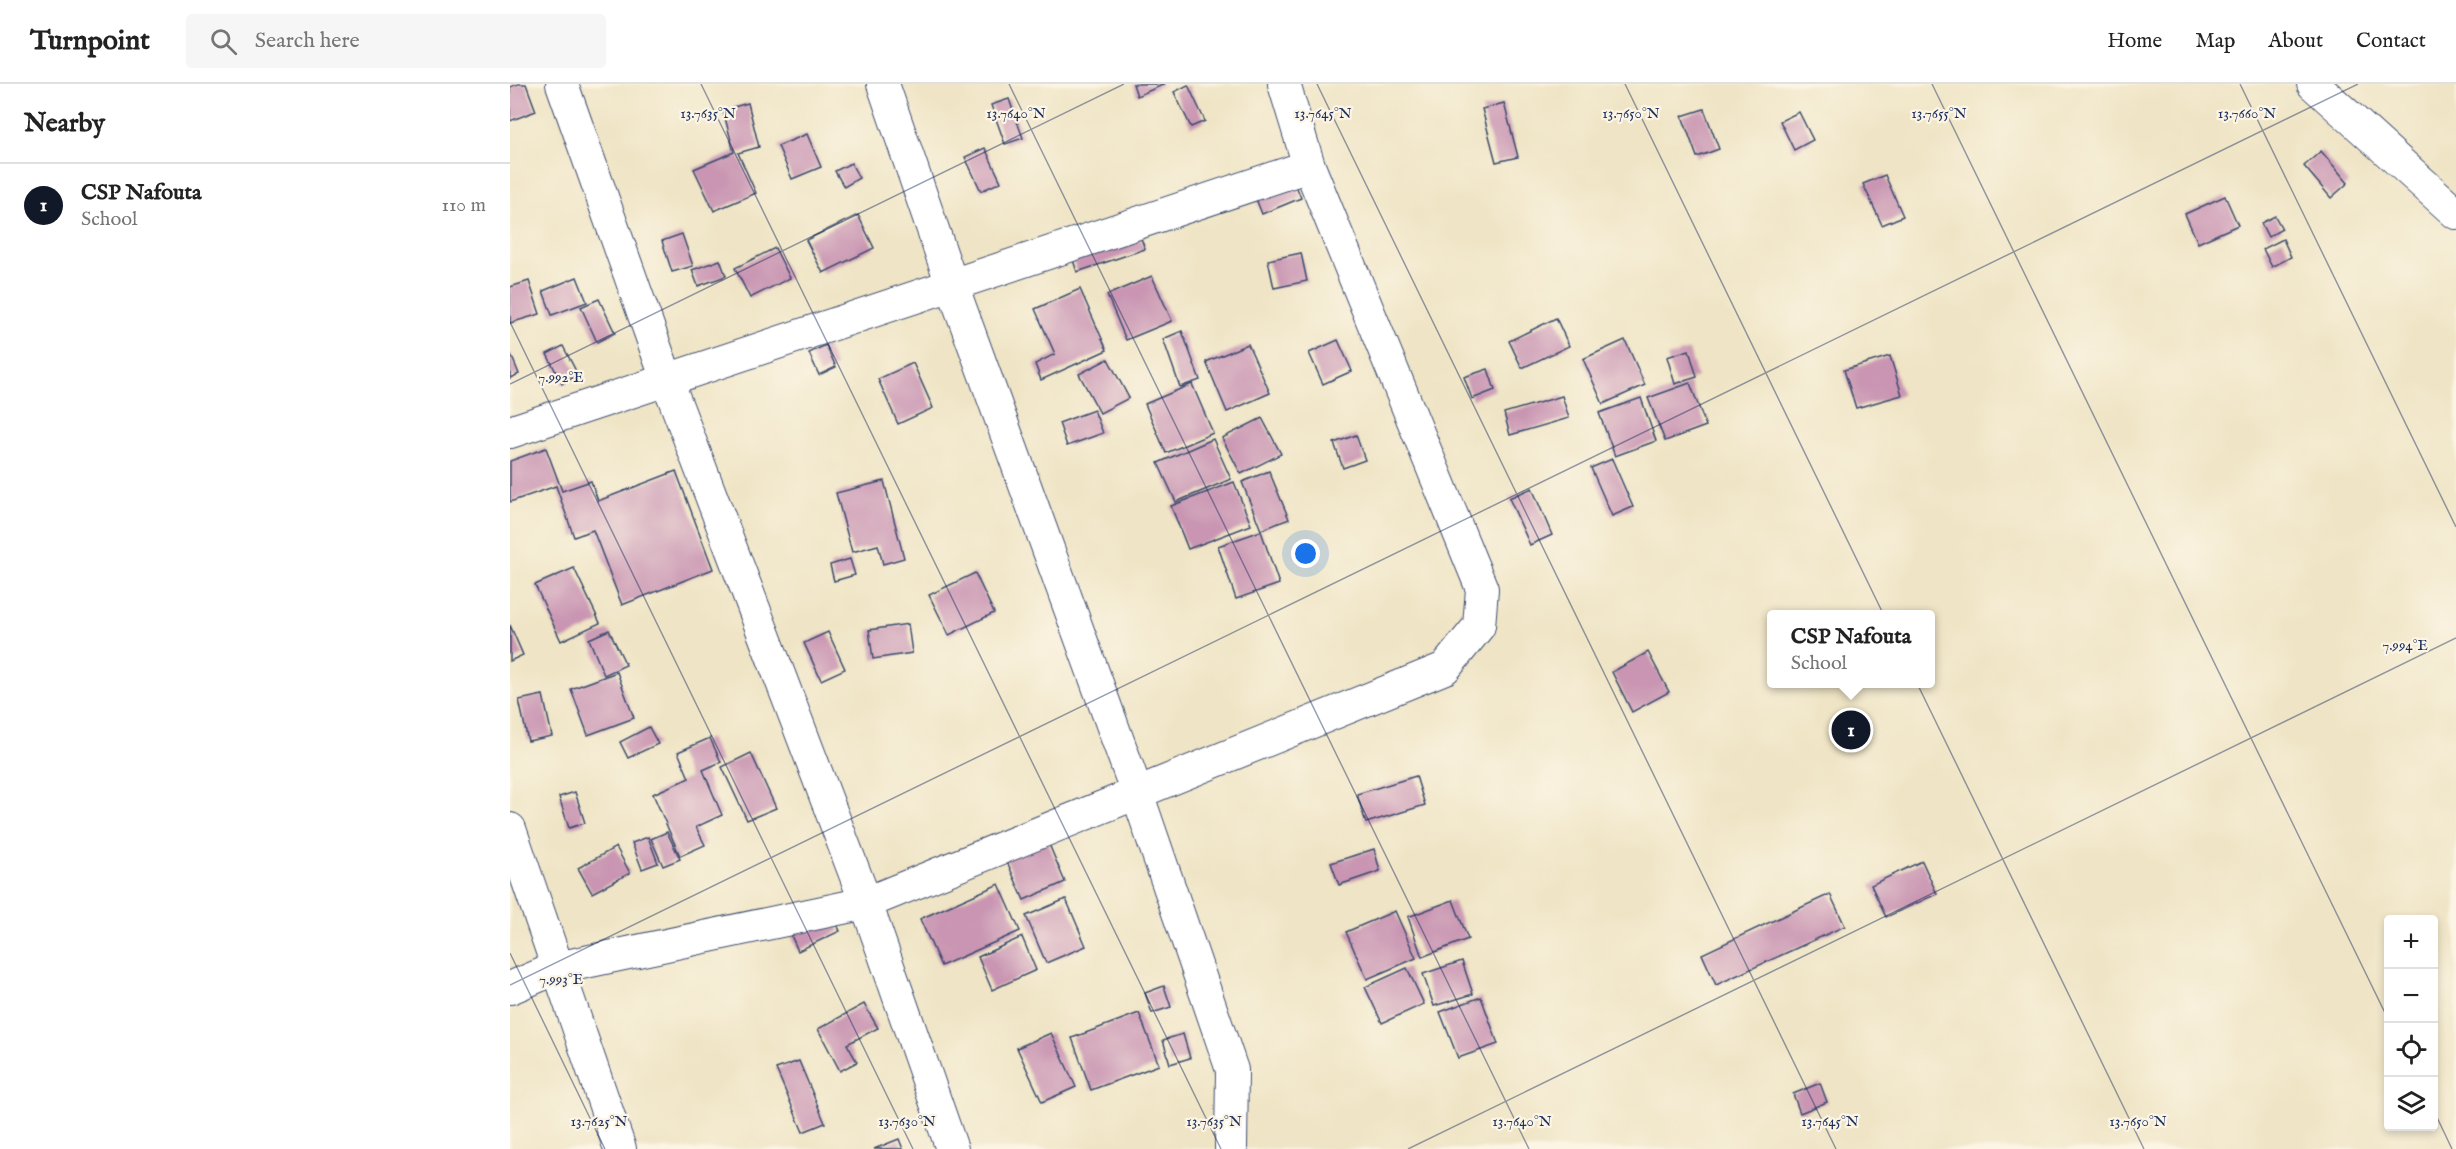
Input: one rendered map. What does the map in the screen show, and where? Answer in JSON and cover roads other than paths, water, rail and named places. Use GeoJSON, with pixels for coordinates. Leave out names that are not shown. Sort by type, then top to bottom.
{"type":"FeatureCollection","features":[{"type":"Feature","properties":{"kind":"street"},"geometry":{"type":"LineString","coordinates":[[562,84],[667,380],[866,903],[952,1149]]}},
{"type":"Feature","properties":{"kind":"street"},"geometry":{"type":"LineString","coordinates":[[884,84],[952,285],[1137,793],[1232,1070],[1231,1149]]}},
{"type":"Feature","properties":{"kind":"street"},"geometry":{"type":"LineString","coordinates":[[510,988],[557,968],[866,903],[1445,668],[1479,626],[1482,589],[1309,166],[1284,84]]}},
{"type":"Feature","properties":{"kind":"street"},"geometry":{"type":"LineString","coordinates":[[2313,84],[2456,213]]}},
{"type":"Feature","properties":{"kind":"street"},"geometry":{"type":"LineString","coordinates":[[510,432],[1309,166]]}},
{"type":"Feature","properties":{"kind":"street"},"geometry":{"type":"LineString","coordinates":[[510,829],[620,1149]]}},
{"type":"Feature","properties":{"kind":"place","name":"CSP Nafouta"},"geometry":{"type":"Point","coordinates":[1851,730]}}]}
